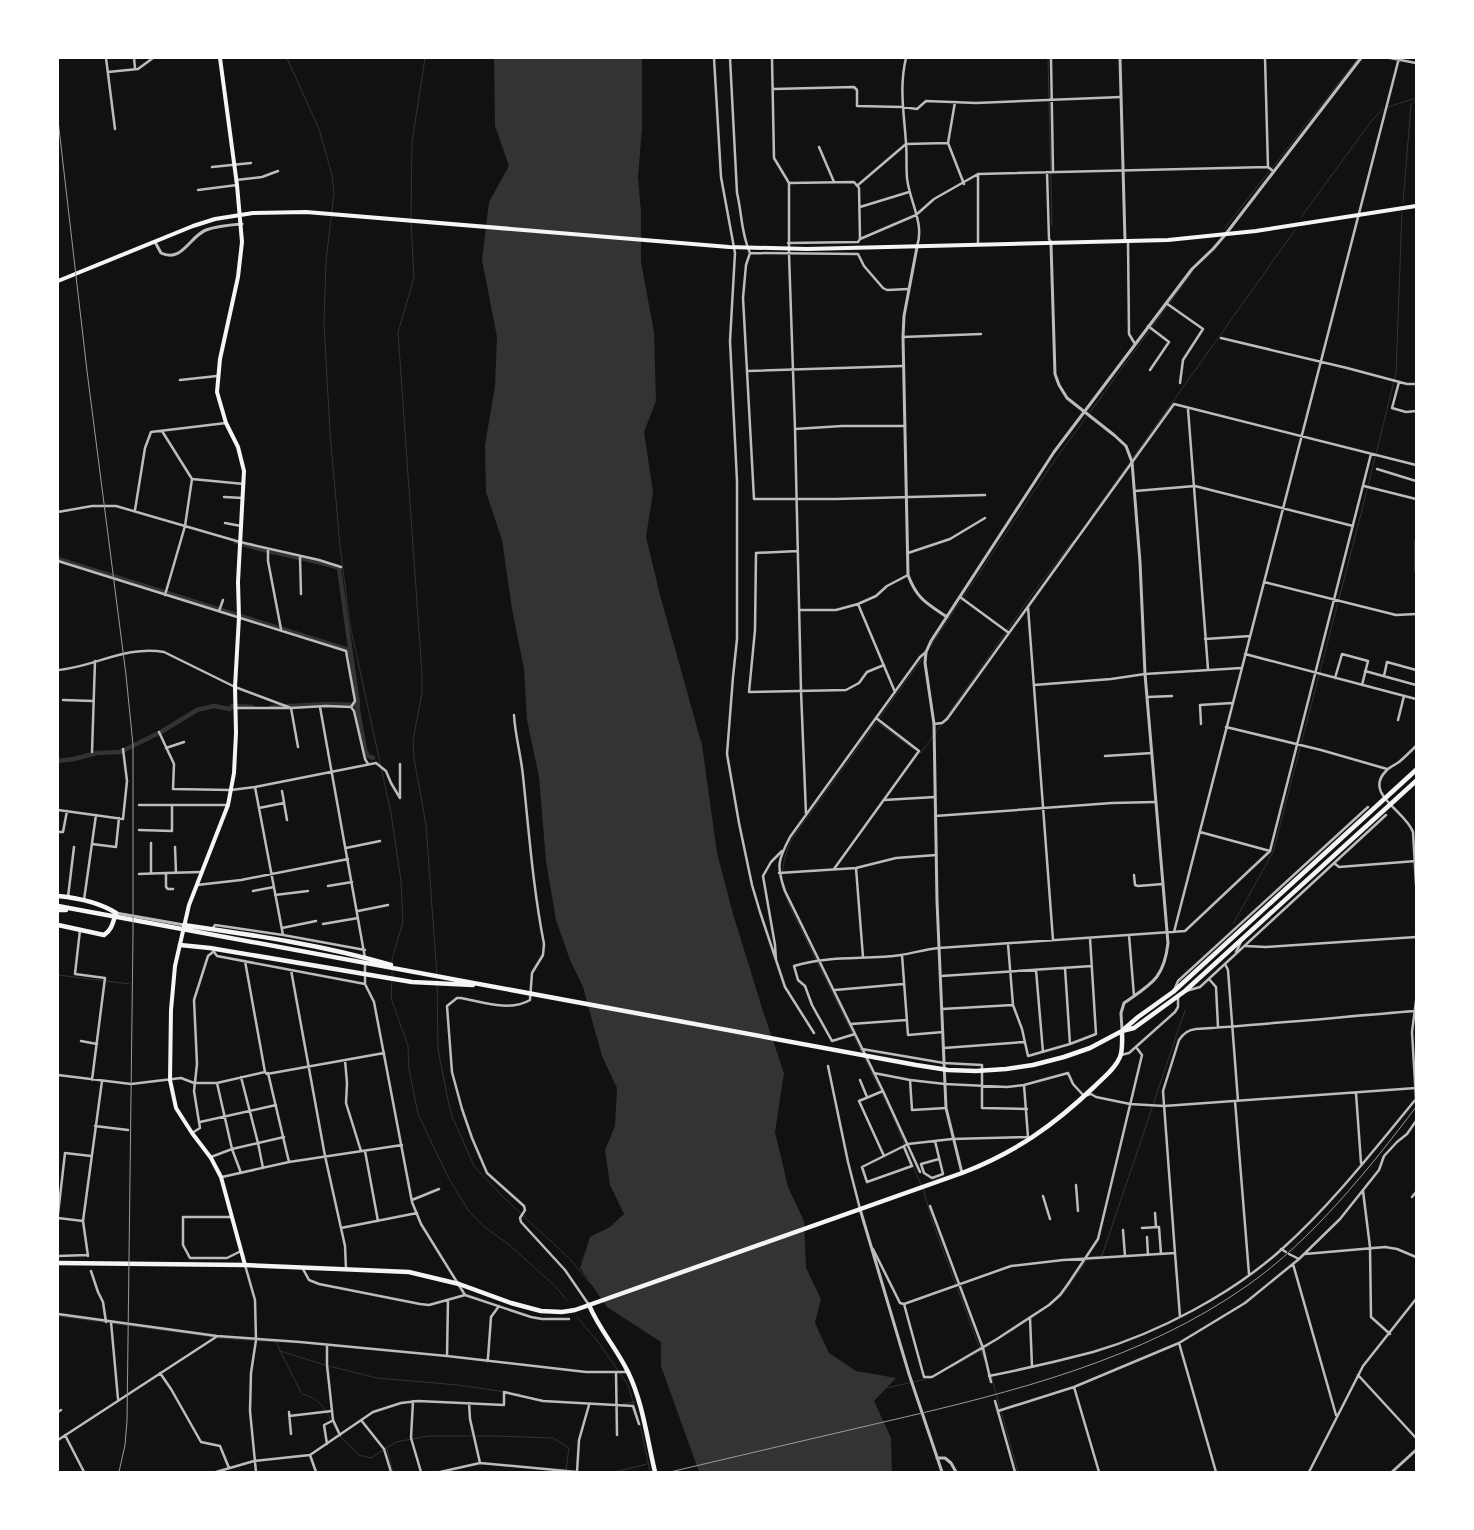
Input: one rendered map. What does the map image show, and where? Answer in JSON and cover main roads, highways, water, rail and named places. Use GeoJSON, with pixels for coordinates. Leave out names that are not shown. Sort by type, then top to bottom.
{"type":"FeatureCollection","features":[{"type":"Feature","properties":{"kind":"main road"},"geometry":{"type":"LineString","coordinates":[[220,58],[242,224],[238,277],[217,376],[219,403],[242,459],[244,471],[235,687],[234,773],[228,805],[196,886],[184,925],[175,966],[171,1010],[170,1080],[176,1108],[221,1177],[245,1265]]}},
{"type":"Feature","properties":{"kind":"main road"},"geometry":{"type":"LineString","coordinates":[[58,282],[193,226],[253,212],[290,211],[729,248],[807,249],[1051,244],[1224,235],[1416,206]]}},
{"type":"Feature","properties":{"kind":"main road"},"geometry":{"type":"LineString","coordinates":[[58,906],[916,1065],[948,1070],[1006,1069],[1064,1057],[1090,1048],[1122,1031],[1173,992],[1216,954],[1416,770]]}},
{"type":"Feature","properties":{"kind":"main road"},"geometry":{"type":"LineString","coordinates":[[1122,1031],[1134,1028],[1185,991],[1416,783]]}},
{"type":"Feature","properties":{"kind":"main road"},"geometry":{"type":"LineString","coordinates":[[58,896],[105,906],[116,913],[112,926],[104,935],[58,925]]}},
{"type":"Feature","properties":{"kind":"main road"},"geometry":{"type":"LineString","coordinates":[[58,910],[83,911]]}},
{"type":"Feature","properties":{"kind":"main road"},"geometry":{"type":"LineString","coordinates":[[184,925],[365,957],[416,972]]}},
{"type":"Feature","properties":{"kind":"main road"},"geometry":{"type":"LineString","coordinates":[[180,945],[412,982],[489,986]]}},
{"type":"Feature","properties":{"kind":"main road"},"geometry":{"type":"LineString","coordinates":[[58,1263],[245,1265],[409,1272],[459,1284],[511,1303],[541,1311],[562,1312],[575,1310],[988,1163],[1053,1124],[1111,1070],[1121,1054],[1122,1031]]}},
{"type":"Feature","properties":{"kind":"main road"},"geometry":{"type":"LineString","coordinates":[[589,1305],[600,1327],[628,1372],[639,1403],[655,1472]]}},
{"type":"Feature","properties":{"kind":"waterway"},"geometry":{"type":"LineString","coordinates":[[287,58],[319,129],[332,175],[334,193],[326,261],[324,323],[330,433],[340,546],[350,625],[391,813],[401,881],[403,922],[392,965]]}},
{"type":"Feature","properties":{"kind":"waterway"},"geometry":{"type":"LineString","coordinates":[[411,218],[412,142],[425,58]]}},
{"type":"Feature","properties":{"kind":"waterway"},"geometry":{"type":"LineString","coordinates":[[1048,58],[1052,226]]}},
{"type":"Feature","properties":{"kind":"waterway"},"geometry":{"type":"LineString","coordinates":[[1224,229],[1358,58]]}},
{"type":"Feature","properties":{"kind":"waterway"},"geometry":{"type":"LineString","coordinates":[[1388,107],[1416,98]]}},
{"type":"Feature","properties":{"kind":"waterway"},"geometry":{"type":"LineString","coordinates":[[1403,203],[1411,105],[1416,99]]}},
{"type":"Feature","properties":{"kind":"waterway"},"geometry":{"type":"LineString","coordinates":[[1301,217],[1373,119],[1384,109]]}},
{"type":"Feature","properties":{"kind":"waterway"},"geometry":{"type":"LineString","coordinates":[[1233,924],[1273,852],[1396,373],[1402,212]]}},
{"type":"Feature","properties":{"kind":"waterway"},"geometry":{"type":"LineString","coordinates":[[411,222],[414,278],[398,332],[422,674],[422,693],[413,740],[414,758],[426,825],[437,975]]}},
{"type":"Feature","properties":{"kind":"waterway"},"geometry":{"type":"LineString","coordinates":[[1132,459],[1295,230]]}},
{"type":"Feature","properties":{"kind":"waterway"},"geometry":{"type":"LineString","coordinates":[[928,650],[1055,460],[1193,271]]}},
{"type":"Feature","properties":{"kind":"waterway"},"geometry":{"type":"LineString","coordinates":[[1090,518],[1130,462]]}},
{"type":"Feature","properties":{"kind":"waterway"},"geometry":{"type":"LineString","coordinates":[[944,720],[1036,589],[1073,541]]}},
{"type":"Feature","properties":{"kind":"waterway"},"geometry":{"type":"LineString","coordinates":[[236,542],[339,568],[358,705],[326,704],[272,707]]}},
{"type":"Feature","properties":{"kind":"waterway"},"geometry":{"type":"LineString","coordinates":[[58,559],[346,649],[348,653]]}},
{"type":"Feature","properties":{"kind":"waterway"},"geometry":{"type":"LineString","coordinates":[[782,879],[785,859],[792,839],[925,655]]}},
{"type":"Feature","properties":{"kind":"waterway"},"geometry":{"type":"LineString","coordinates":[[357,705],[365,750],[368,756],[373,758]]}},
{"type":"Feature","properties":{"kind":"waterway"},"geometry":{"type":"LineString","coordinates":[[58,761],[97,753],[120,752],[161,732],[197,710],[214,706],[230,709],[232,706],[252,707]]}},
{"type":"Feature","properties":{"kind":"waterway"},"geometry":{"type":"LineString","coordinates":[[878,723],[915,750]]}},
{"type":"Feature","properties":{"kind":"waterway"},"geometry":{"type":"LineString","coordinates":[[935,733],[942,724]]}},
{"type":"Feature","properties":{"kind":"waterway"},"geometry":{"type":"LineString","coordinates":[[919,752],[921,753],[933,736]]}},
{"type":"Feature","properties":{"kind":"waterway"},"geometry":{"type":"LineString","coordinates":[[782,886],[790,907],[862,1053]]}},
{"type":"Feature","properties":{"kind":"waterway"},"geometry":{"type":"LineString","coordinates":[[392,969],[392,977]]}},
{"type":"Feature","properties":{"kind":"waterway"},"geometry":{"type":"LineString","coordinates":[[58,975],[130,984]]}},
{"type":"Feature","properties":{"kind":"waterway"},"geometry":{"type":"LineString","coordinates":[[437,979],[438,1049],[448,1100],[452,1116],[474,1166],[504,1198],[570,1259],[590,1283]]}},
{"type":"Feature","properties":{"kind":"waterway"},"geometry":{"type":"LineString","coordinates":[[392,981],[391,998],[408,1046],[409,1069],[418,1114],[448,1177],[468,1210],[482,1225],[508,1244],[554,1285],[567,1300]]}},
{"type":"Feature","properties":{"kind":"waterway"},"geometry":{"type":"LineString","coordinates":[[1052,1304],[1062,1295],[1089,1257],[1102,1256],[1185,1010]]}},
{"type":"Feature","properties":{"kind":"waterway"},"geometry":{"type":"LineString","coordinates":[[864,1057],[892,1114],[921,1185]]}},
{"type":"Feature","properties":{"kind":"waterway"},"geometry":{"type":"LineString","coordinates":[[923,1189],[934,1226],[984,1359]]}},
{"type":"Feature","properties":{"kind":"waterway"},"geometry":{"type":"LineString","coordinates":[[1012,1331],[1046,1308]]}},
{"type":"Feature","properties":{"kind":"waterway"},"geometry":{"type":"LineString","coordinates":[[58,1316],[214,1337]]}},
{"type":"Feature","properties":{"kind":"waterway"},"geometry":{"type":"LineString","coordinates":[[577,1317],[599,1343],[628,1385],[638,1418]]}},
{"type":"Feature","properties":{"kind":"waterway"},"geometry":{"type":"LineString","coordinates":[[218,1338],[277,1342],[280,1351],[325,1365]]}},
{"type":"Feature","properties":{"kind":"waterway"},"geometry":{"type":"LineString","coordinates":[[952,1367],[990,1345]]}},
{"type":"Feature","properties":{"kind":"waterway"},"geometry":{"type":"LineString","coordinates":[[280,1351],[302,1394],[309,1396],[320,1404],[328,1414],[338,1433]]}},
{"type":"Feature","properties":{"kind":"waterway"},"geometry":{"type":"LineString","coordinates":[[329,1366],[377,1378],[458,1385],[520,1394]]}},
{"type":"Feature","properties":{"kind":"waterway"},"geometry":{"type":"LineString","coordinates":[[990,1372],[1018,1472]]}},
{"type":"Feature","properties":{"kind":"waterway"},"geometry":{"type":"LineString","coordinates":[[886,1388],[931,1378]]}},
{"type":"Feature","properties":{"kind":"waterway"},"geometry":{"type":"LineString","coordinates":[[623,1404],[635,1402]]}},
{"type":"Feature","properties":{"kind":"waterway"},"geometry":{"type":"LineString","coordinates":[[640,1424],[650,1472]]}},
{"type":"Feature","properties":{"kind":"waterway"},"geometry":{"type":"LineString","coordinates":[[340,1436],[359,1455],[371,1458],[396,1442],[428,1436],[553,1438],[569,1448],[566,1470]]}},
{"type":"Feature","properties":{"kind":"waterway"},"geometry":{"type":"LineString","coordinates":[[387,1449],[393,1472]]}},
{"type":"Feature","properties":{"kind":"waterway"},"geometry":{"type":"LineString","coordinates":[[614,1472],[647,1464]]}},
{"type":"Feature","properties":{"kind":"railway"},"geometry":{"type":"LineString","coordinates":[[58,120],[133,745],[133,935],[127,1421],[125,1445],[119,1472]]}},
{"type":"Feature","properties":{"kind":"railway"},"geometry":{"type":"LineString","coordinates":[[670,1472],[935,1410],[1029,1385],[1075,1370],[1165,1334],[1207,1311],[1248,1285],[1294,1247],[1359,1179],[1416,1107]]}}]}
